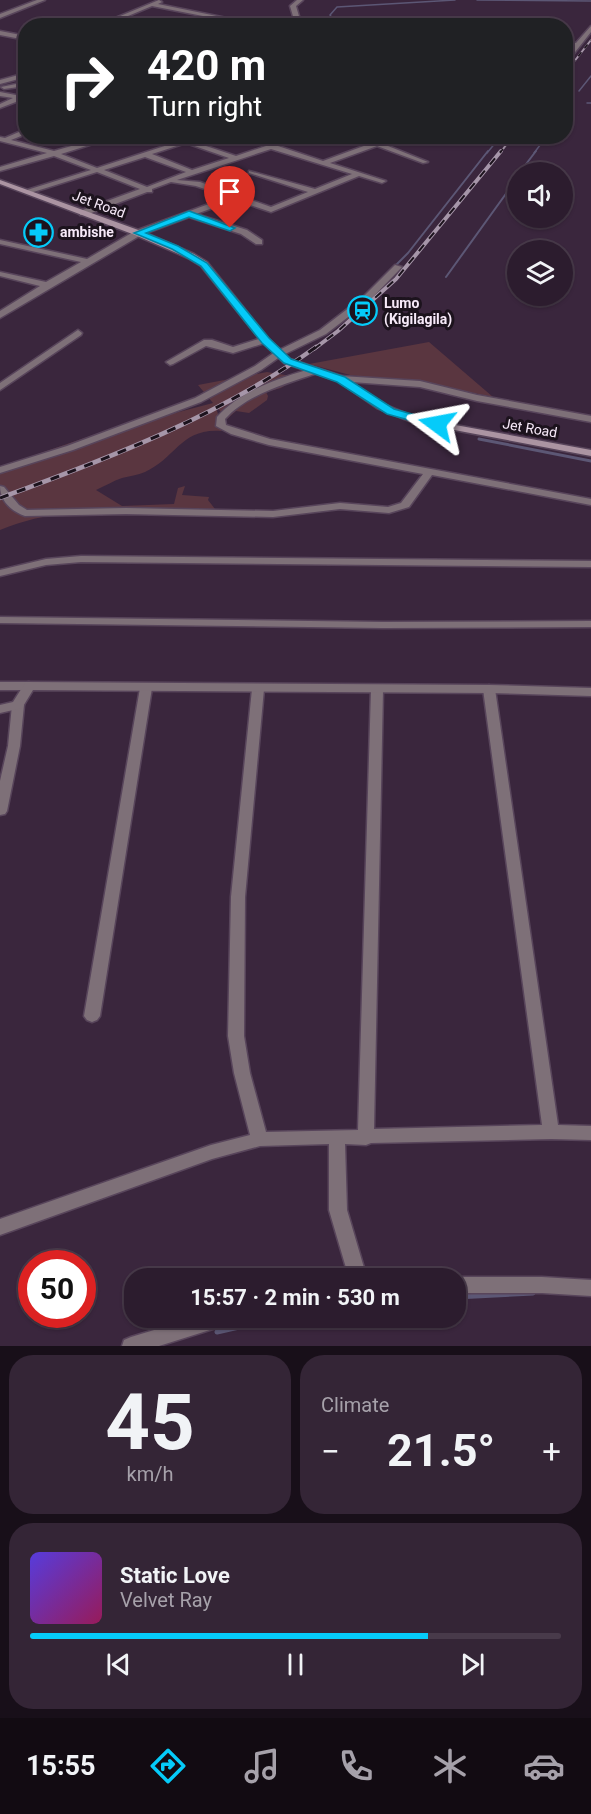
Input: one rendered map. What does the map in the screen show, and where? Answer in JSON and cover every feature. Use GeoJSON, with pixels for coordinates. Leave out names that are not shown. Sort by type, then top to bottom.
{"type":"FeatureCollection","features":[{"type":"Feature","properties":{"kind":"main road","name":"Jet Road"},"geometry":{"type":"LineString","coordinates":[[0,182],[138,233],[175,248],[204,264],[278,354],[292,364],[341,379],[380,406],[415,420],[591,453]]}},
{"type":"Feature","properties":{"kind":"street"},"geometry":{"type":"LineString","coordinates":[[0,16],[42,0]]}},
{"type":"Feature","properties":{"kind":"street"},"geometry":{"type":"LineString","coordinates":[[147,0],[224,18]]}},
{"type":"Feature","properties":{"kind":"street"},"geometry":{"type":"LineString","coordinates":[[297,18],[293,6],[298,0]]}},
{"type":"Feature","properties":{"kind":"street"},"geometry":{"type":"LineString","coordinates":[[117,18],[158,2]]}},
{"type":"Feature","properties":{"kind":"street"},"geometry":{"type":"LineString","coordinates":[[210,18],[214,16]]}},
{"type":"Feature","properties":{"kind":"street"},"geometry":{"type":"LineString","coordinates":[[573,50],[591,28]]}},
{"type":"Feature","properties":{"kind":"street"},"geometry":{"type":"LineString","coordinates":[[1,35],[18,37]]}},
{"type":"Feature","properties":{"kind":"street"},"geometry":{"type":"LineString","coordinates":[[573,45],[577,45]]}},
{"type":"Feature","properties":{"kind":"street"},"geometry":{"type":"LineString","coordinates":[[0,82],[18,77]]}},
{"type":"Feature","properties":{"kind":"street"},"geometry":{"type":"LineString","coordinates":[[0,88],[18,85]]}},
{"type":"Feature","properties":{"kind":"street"},"geometry":{"type":"LineString","coordinates":[[0,94],[18,98]]}},
{"type":"Feature","properties":{"kind":"street"},"geometry":{"type":"LineString","coordinates":[[0,106],[18,101]]}},
{"type":"Feature","properties":{"kind":"street"},"geometry":{"type":"LineString","coordinates":[[3,140],[18,134]]}},
{"type":"Feature","properties":{"kind":"street"},"geometry":{"type":"LineString","coordinates":[[3,140],[18,144]]}},
{"type":"Feature","properties":{"kind":"street"},"geometry":{"type":"LineString","coordinates":[[18,144],[53,153],[149,190]]}},
{"type":"Feature","properties":{"kind":"street"},"geometry":{"type":"LineString","coordinates":[[0,168],[90,144]]}},
{"type":"Feature","properties":{"kind":"street"},"geometry":{"type":"LineString","coordinates":[[30,192],[177,144]]}},
{"type":"Feature","properties":{"kind":"street"},"geometry":{"type":"LineString","coordinates":[[195,144],[237,158]]}},
{"type":"Feature","properties":{"kind":"street"},"geometry":{"type":"LineString","coordinates":[[83,213],[192,172],[281,144]]}},
{"type":"Feature","properties":{"kind":"street"},"geometry":{"type":"LineString","coordinates":[[323,163],[378,144],[425,162]]}},
{"type":"Feature","properties":{"kind":"street"},"geometry":{"type":"LineString","coordinates":[[273,147],[382,181]]}},
{"type":"Feature","properties":{"kind":"street"},"geometry":{"type":"LineString","coordinates":[[145,154],[192,172]]}},
{"type":"Feature","properties":{"kind":"street"},"geometry":{"type":"LineString","coordinates":[[251,172],[313,191]]}},
{"type":"Feature","properties":{"kind":"street"},"geometry":{"type":"LineString","coordinates":[[164,183],[192,183],[271,210],[281,208],[313,191],[358,174]]}},
{"type":"Feature","properties":{"kind":"street"},"geometry":{"type":"LineString","coordinates":[[0,315],[87,261],[138,233],[233,198]]}},
{"type":"Feature","properties":{"kind":"street"},"geometry":{"type":"LineString","coordinates":[[189,214],[244,232],[259,242]]}},
{"type":"Feature","properties":{"kind":"street"},"geometry":{"type":"LineString","coordinates":[[0,242],[87,261]]}},
{"type":"Feature","properties":{"kind":"street"},"geometry":{"type":"LineString","coordinates":[[0,470],[70,448],[181,408],[234,381],[278,354],[323,332],[366,299],[398,267]]}},
{"type":"Feature","properties":{"kind":"street"},"geometry":{"type":"LineString","coordinates":[[0,274],[47,285]]}},
{"type":"Feature","properties":{"kind":"street"},"geometry":{"type":"LineString","coordinates":[[0,387],[78,333]]}},
{"type":"Feature","properties":{"kind":"street"},"geometry":{"type":"LineString","coordinates":[[170,362],[204,343],[212,343],[232,350],[265,340]]}},
{"type":"Feature","properties":{"kind":"street"},"geometry":{"type":"LineString","coordinates":[[314,371],[267,389],[232,407],[220,419],[221,426],[269,442],[591,502]]}},
{"type":"Feature","properties":{"kind":"street"},"geometry":{"type":"LineString","coordinates":[[341,379],[420,384],[477,398],[591,420]]}},
{"type":"Feature","properties":{"kind":"street"},"geometry":{"type":"LineString","coordinates":[[0,489],[14,505],[25,513],[126,511],[273,514],[340,506],[389,510],[405,505],[430,471]]}},
{"type":"Feature","properties":{"kind":"street"},"geometry":{"type":"LineString","coordinates":[[3,508],[14,505]]}},
{"type":"Feature","properties":{"kind":"street"},"geometry":{"type":"LineString","coordinates":[[0,573],[46,562],[81,559],[591,564]]}},
{"type":"Feature","properties":{"kind":"street"},"geometry":{"type":"LineString","coordinates":[[0,620],[382,625],[591,624]]}},
{"type":"Feature","properties":{"kind":"street"},"geometry":{"type":"LineString","coordinates":[[0,686],[489,689],[591,692]]}},
{"type":"Feature","properties":{"kind":"street"},"geometry":{"type":"LineString","coordinates":[[0,810],[14,746],[18,705],[29,686]]}},
{"type":"Feature","properties":{"kind":"street"},"geometry":{"type":"LineString","coordinates":[[92,1016],[146,688]]}},
{"type":"Feature","properties":{"kind":"street"},"geometry":{"type":"LineString","coordinates":[[258,689],[238,897],[236,1036],[242,1073],[260,1139]]}},
{"type":"Feature","properties":{"kind":"street"},"geometry":{"type":"LineString","coordinates":[[489,689],[551,1132]]}},
{"type":"Feature","properties":{"kind":"street"},"geometry":{"type":"LineString","coordinates":[[366,1138],[377,690]]}},
{"type":"Feature","properties":{"kind":"street"},"geometry":{"type":"LineString","coordinates":[[0,708],[18,705]]}},
{"type":"Feature","properties":{"kind":"street"},"geometry":{"type":"LineString","coordinates":[[0,1227],[212,1152],[260,1139],[591,1133]]}},
{"type":"Feature","properties":{"kind":"street"},"geometry":{"type":"LineString","coordinates":[[337,1137],[338,1210],[355,1268]]}},
{"type":"Feature","properties":{"kind":"street"},"geometry":{"type":"LineString","coordinates":[[466,1285],[542,1285],[591,1288]]}},
{"type":"Feature","properties":{"kind":"street"},"geometry":{"type":"LineString","coordinates":[[131,1346],[189,1328]]}},
{"type":"Feature","properties":{"kind":"shaded area"},"geometry":{"type":"Polygon","coordinates":[[[429,342],[493,397],[450,388],[350,375],[309,364],[429,342]]]}},
{"type":"Feature","properties":{"kind":"shaded area"},"geometry":{"type":"Polygon","coordinates":[[[267,372],[291,376],[294,380],[281,388],[266,392],[267,400],[249,413],[236,411],[227,419],[215,405],[223,429],[221,431],[197,434],[156,466],[96,490],[122,506],[174,504],[178,488],[185,486],[182,495],[209,497],[208,500],[215,509],[79,512],[52,515],[0,530],[0,467],[99,433],[213,403],[198,385],[267,372]]]}},
{"type":"Feature","properties":{"kind":"waterway"},"geometry":{"type":"LineString","coordinates":[[332,18],[330,15],[337,7],[455,0]]}},
{"type":"Feature","properties":{"kind":"waterway"},"geometry":{"type":"LineString","coordinates":[[477,0],[591,1]]}},
{"type":"Feature","properties":{"kind":"waterway"},"geometry":{"type":"LineString","coordinates":[[579,91],[591,76]]}},
{"type":"Feature","properties":{"kind":"waterway"},"geometry":{"type":"LineString","coordinates":[[487,153],[494,144]]}},
{"type":"Feature","properties":{"kind":"waterway"},"geometry":{"type":"LineString","coordinates":[[534,153],[541,144]]}},
{"type":"Feature","properties":{"kind":"waterway"},"geometry":{"type":"LineString","coordinates":[[394,267],[408,253],[488,151]]}},
{"type":"Feature","properties":{"kind":"waterway"},"geometry":{"type":"LineString","coordinates":[[528,162],[536,151]]}},
{"type":"Feature","properties":{"kind":"waterway"},"geometry":{"type":"LineString","coordinates":[[446,277],[507,192]]}},
{"type":"Feature","properties":{"kind":"waterway"},"geometry":{"type":"LineString","coordinates":[[479,439],[591,461]]}},
{"type":"Feature","properties":{"kind":"waterway"},"geometry":{"type":"LineString","coordinates":[[466,1296],[533,1293]]}},
{"type":"Feature","properties":{"kind":"waterway"},"geometry":{"type":"LineString","coordinates":[[217,1332],[235,1328]]}},
{"type":"Feature","properties":{"kind":"railway"},"geometry":{"type":"LineString","coordinates":[[573,63],[591,40]]}},
{"type":"Feature","properties":{"kind":"railway"},"geometry":{"type":"LineString","coordinates":[[500,153],[507,144]]}},
{"type":"Feature","properties":{"kind":"railway"},"geometry":{"type":"LineString","coordinates":[[314,349],[338,331],[396,279],[501,151]]}},
{"type":"Feature","properties":{"kind":"railway"},"geometry":{"type":"LineString","coordinates":[[0,498],[123,451],[203,415],[279,372],[316,347]]}},
{"type":"Feature","properties":{"kind":"place","name":"ambishe"},"geometry":{"type":"Point","coordinates":[39,232]}},
{"type":"Feature","properties":{"kind":"place","name":"Lumo (Kigilagila)"},"geometry":{"type":"Point","coordinates":[363,311]}},
{"type":"Feature","properties":{"kind":"route"},"geometry":{"type":"LineString","coordinates":[[230,228],[189,214],[138,233],[175,248],[204,264],[265,340],[287,361],[341,379],[390,411],[415,420],[437,424]]}}]}
